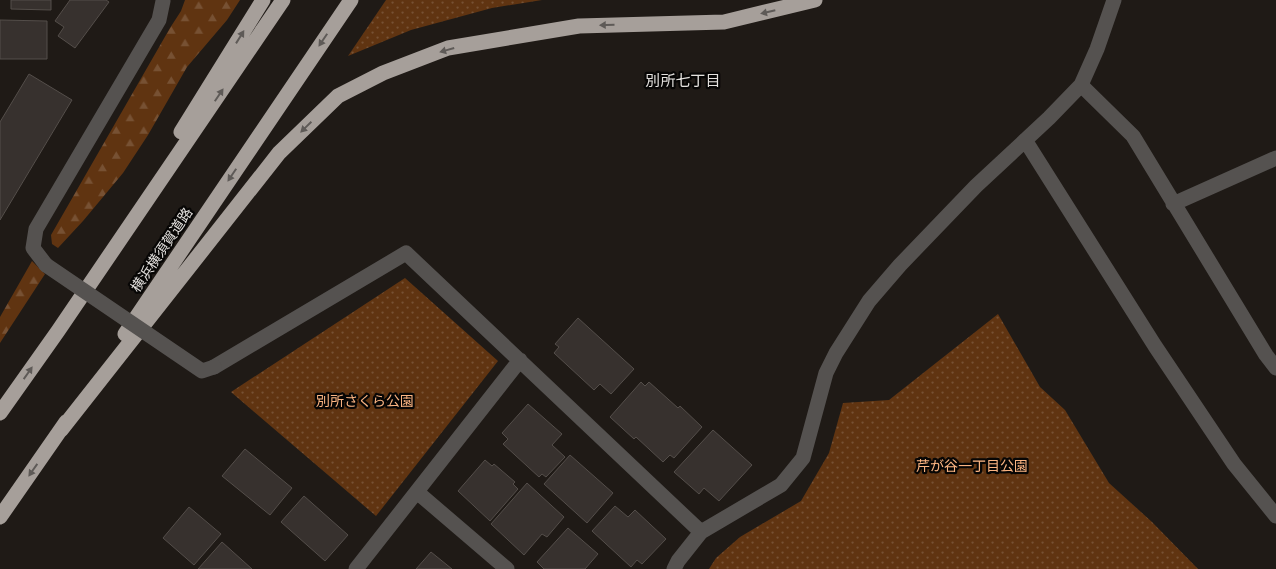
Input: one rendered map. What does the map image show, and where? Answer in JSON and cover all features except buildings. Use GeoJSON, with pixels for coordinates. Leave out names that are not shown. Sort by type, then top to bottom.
{"type":"FeatureCollection","features":[{"type":"Feature","properties":{"kind":"highway"},"geometry":{"type":"LineString","coordinates":[[58,331],[264,0]]}},
{"type":"Feature","properties":{"kind":"highway"},"geometry":{"type":"LineString","coordinates":[[0,413],[283,0]]}},
{"type":"Feature","properties":{"kind":"highway","name":"横浜横須賀道路"},"geometry":{"type":"LineString","coordinates":[[0,517],[61,430],[351,0]]}},
{"type":"Feature","properties":{"kind":"highway"},"geometry":{"type":"LineString","coordinates":[[61,430],[279,153],[338,96],[383,73],[448,48],[579,26],[724,22],[815,0]]}},
{"type":"Feature","properties":{"kind":"street"},"geometry":{"type":"LineString","coordinates":[[163,0],[159,20],[36,229],[34,248],[46,265],[202,371],[214,367],[406,253],[701,532]]}},
{"type":"Feature","properties":{"kind":"street"},"geometry":{"type":"LineString","coordinates":[[674,569],[701,532],[781,485],[802,458],[826,374],[836,353],[869,301],[900,265],[976,186],[1050,118],[1081,85],[1097,49],[1114,0]]}},
{"type":"Feature","properties":{"kind":"street"},"geometry":{"type":"LineString","coordinates":[[1081,85],[1132,136],[1266,355],[1276,368]]}},
{"type":"Feature","properties":{"kind":"street"},"geometry":{"type":"LineString","coordinates":[[1025,140],[1229,457],[1276,516]]}},
{"type":"Feature","properties":{"kind":"street"},"geometry":{"type":"LineString","coordinates":[[1173,204],[1276,158]]}},
{"type":"Feature","properties":{"kind":"street"},"geometry":{"type":"LineString","coordinates":[[356,569],[520,360]]}},
{"type":"Feature","properties":{"kind":"street"},"geometry":{"type":"LineString","coordinates":[[416,492],[507,569]]}},
{"type":"Feature","properties":{"kind":"green space"},"geometry":{"type":"Polygon","coordinates":[[[185,0],[240,0],[227,20],[187,67],[148,135],[123,173],[58,248],[52,244],[51,235],[181,11],[185,0]]]}},
{"type":"Feature","properties":{"kind":"green space"},"geometry":{"type":"Polygon","coordinates":[[[386,0],[542,0],[492,8],[411,30],[348,56],[386,0]]]}},
{"type":"Feature","properties":{"kind":"green space"},"geometry":{"type":"Polygon","coordinates":[[[32,261],[45,274],[0,343],[0,317],[32,261]]]}},
{"type":"Feature","properties":{"kind":"green space","name":"別所さくら公園"},"geometry":{"type":"Polygon","coordinates":[[[405,278],[498,361],[376,516],[231,392],[405,278]]]}},
{"type":"Feature","properties":{"kind":"green space","name":"芹が谷一丁目公園"},"geometry":{"type":"Polygon","coordinates":[[[998,314],[1040,387],[1065,410],[1109,483],[1152,522],[1198,569],[709,569],[716,558],[740,537],[801,501],[829,453],[843,403],[889,400],[998,314]]]}},
{"type":"Feature","properties":{"kind":"district","name":"別所七丁目"},"geometry":{"type":"Point","coordinates":[683,81]}}]}
